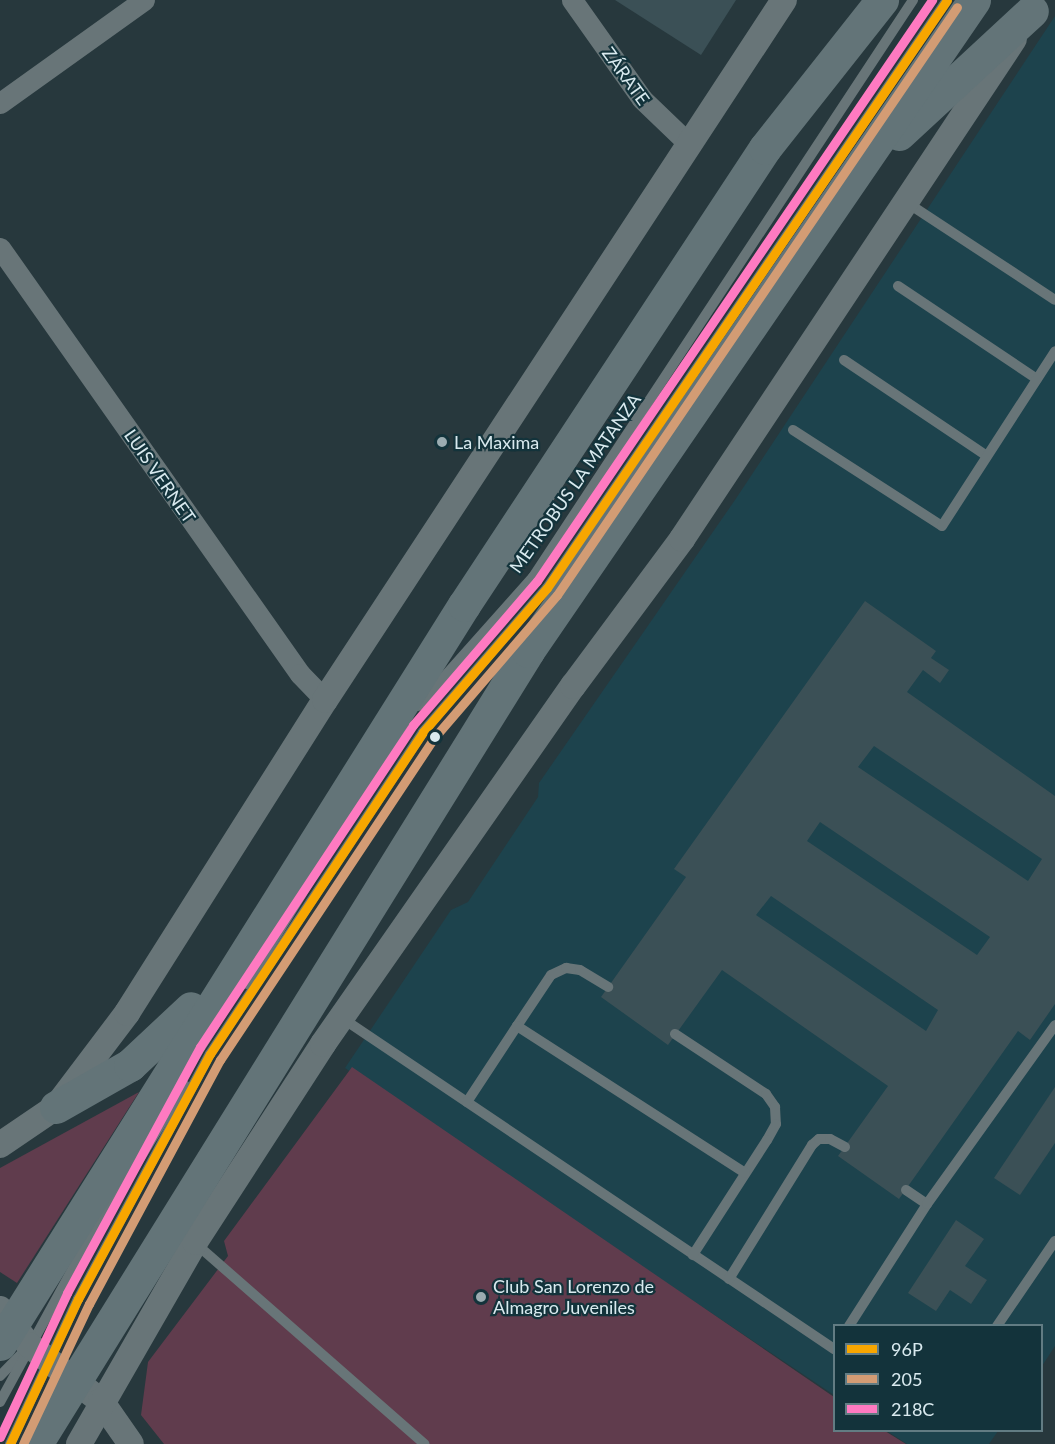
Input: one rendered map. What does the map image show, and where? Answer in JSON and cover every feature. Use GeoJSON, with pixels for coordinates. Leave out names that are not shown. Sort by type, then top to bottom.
{"type":"FeatureCollection","features":[{"type":"Feature","properties":{"kind":"highway"},"geometry":{"type":"LineString","coordinates":[[36,1444],[27,1343],[269,911],[464,606],[765,148],[882,0]]}},
{"type":"Feature","properties":{"kind":"highway"},"geometry":{"type":"LineString","coordinates":[[27,1343],[528,651],[974,0]]}},
{"type":"Feature","properties":{"kind":"highway"},"geometry":{"type":"LineString","coordinates":[[858,172],[1036,6]]}},
{"type":"Feature","properties":{"kind":"highway"},"geometry":{"type":"LineString","coordinates":[[56,1107],[130,1065],[167,1034],[269,911]]}},
{"type":"Feature","properties":{"kind":"street"},"geometry":{"type":"LineString","coordinates":[[0,103],[144,0]]}},
{"type":"Feature","properties":{"kind":"street","name":"ZÁRATE"},"geometry":{"type":"LineString","coordinates":[[572,0],[642,99],[689,144]]}},
{"type":"Feature","properties":{"kind":"street"},"geometry":{"type":"LineString","coordinates":[[0,1145],[56,1107],[127,1013],[325,700],[784,0]]}},
{"type":"Feature","properties":{"kind":"street"},"geometry":{"type":"LineString","coordinates":[[79,1444],[101,1401],[195,1242],[341,1018],[573,686],[682,539],[1036,6]]}},
{"type":"Feature","properties":{"kind":"street","name":"LUIS VERNET"},"geometry":{"type":"LineString","coordinates":[[0,248],[300,674],[325,700]]}},
{"type":"Feature","properties":{"kind":"street"},"geometry":{"type":"LineString","coordinates":[[27,1343],[101,1401],[131,1444]]}},
{"type":"Feature","properties":{"kind":"lane","name":"METROBUS LA MATANZA"},"geometry":{"type":"LineString","coordinates":[[0,1402],[27,1343],[417,707],[532,577],[913,0]]}},
{"type":"Feature","properties":{"kind":"lane","name":"METROBUS LA MATANZA"},"geometry":{"type":"LineString","coordinates":[[0,1376],[27,1343],[78,1299],[210,1054],[423,732],[547,588],[947,0]]}},
{"type":"Feature","properties":{"kind":"lane"},"geometry":{"type":"LineString","coordinates":[[906,202],[1055,300]]}},
{"type":"Feature","properties":{"kind":"lane"},"geometry":{"type":"LineString","coordinates":[[898,286],[1037,379]]}},
{"type":"Feature","properties":{"kind":"lane"},"geometry":{"type":"LineString","coordinates":[[793,430],[942,526],[1055,351]]}},
{"type":"Feature","properties":{"kind":"lane"},"geometry":{"type":"LineString","coordinates":[[844,360],[987,456]]}},
{"type":"Feature","properties":{"kind":"lane"},"geometry":{"type":"LineString","coordinates":[[467,1102],[551,975],[566,968],[580,970],[608,987]]}},
{"type":"Feature","properties":{"kind":"lane"},"geometry":{"type":"LineString","coordinates":[[341,1018],[833,1348]]}},
{"type":"Feature","properties":{"kind":"lane"},"geometry":{"type":"LineString","coordinates":[[850,1324],[927,1203],[1055,1024]]}},
{"type":"Feature","properties":{"kind":"lane"},"geometry":{"type":"LineString","coordinates":[[517,1026],[745,1173]]}},
{"type":"Feature","properties":{"kind":"lane"},"geometry":{"type":"LineString","coordinates":[[675,1034],[766,1094],[775,1107],[776,1124],[693,1255]]}},
{"type":"Feature","properties":{"kind":"lane"},"geometry":{"type":"LineString","coordinates":[[729,1279],[812,1145],[819,1139],[830,1139],[844,1147]]}},
{"type":"Feature","properties":{"kind":"lane"},"geometry":{"type":"LineString","coordinates":[[906,1190],[927,1203]]}},
{"type":"Feature","properties":{"kind":"lane"},"geometry":{"type":"LineString","coordinates":[[998,1324],[1055,1241]]}},
{"type":"Feature","properties":{"kind":"lane"},"geometry":{"type":"LineString","coordinates":[[195,1242],[219,1268],[425,1444]]}},
{"type":"Feature","properties":{"kind":"lane","name":"METROBUS LA MATANZA"},"geometry":{"type":"LineString","coordinates":[[10,1444],[27,1343]]}},
{"type":"Feature","properties":{"kind":"shaded area"},"geometry":{"type":"Polygon","coordinates":[[[1055,16],[1055,1346],[1043,1364],[1043,1324],[833,1324],[833,1394],[345,1068],[451,910],[468,902],[538,797],[539,783],[735,500],[1055,16]]]}},
{"type":"Feature","properties":{"kind":"shaded area","name":"Club San Lorenzo de Almagro Juveniles"},"geometry":{"type":"Polygon","coordinates":[[[352,1067],[833,1396],[833,1432],[887,1432],[906,1444],[164,1444],[141,1415],[148,1362],[228,1256],[224,1241],[352,1067]]]}},
{"type":"Feature","properties":{"kind":"shaded area"},"geometry":{"type":"Polygon","coordinates":[[[139,1092],[17,1283],[0,1272],[0,1168],[139,1092]]]}},
{"type":"Feature","properties":{"kind":"shaded area"},"geometry":{"type":"Polygon","coordinates":[[[889,1432],[997,1432],[989,1444],[907,1444],[889,1432]]]}},
{"type":"Feature","properties":{"kind":"building"},"geometry":{"type":"Polygon","coordinates":[[[615,0],[736,0],[701,55],[615,0]]]}},
{"type":"Feature","properties":{"kind":"building"},"geometry":{"type":"Polygon","coordinates":[[[865,601],[936,651],[931,658],[949,670],[940,683],[923,670],[907,692],[1055,796],[1055,1004],[1030,1040],[1018,1031],[899,1199],[838,1156],[888,1086],[722,970],[668,1045],[601,997],[686,877],[674,869],[865,601]],[[874,746],[858,767],[1028,881],[1042,859],[874,746]],[[820,822],[807,841],[977,955],[990,937],[820,822]],[[771,896],[756,915],[926,1031],[938,1010],[771,896]]]}},
{"type":"Feature","properties":{"kind":"building"},"geometry":{"type":"Polygon","coordinates":[[[1055,1087],[1055,1143],[1020,1195],[994,1178],[1055,1087]]]}},
{"type":"Feature","properties":{"kind":"building"},"geometry":{"type":"Polygon","coordinates":[[[956,1220],[984,1239],[965,1266],[987,1280],[971,1304],[950,1290],[936,1311],[908,1293],[956,1220]]]}},
{"type":"Feature","properties":{"kind":"transit line","name":"218C"},"geometry":{"type":"LineString","coordinates":[[0,1437],[67,1293],[200,1047],[413,725],[537,581],[932,0]]}},
{"type":"Feature","properties":{"kind":"transit line","name":"96P"},"geometry":{"type":"LineString","coordinates":[[10,1444],[78,1299],[210,1054],[423,732],[547,588],[947,0]]}},
{"type":"Feature","properties":{"kind":"transit line","name":"205"},"geometry":{"type":"LineString","coordinates":[[23,1444],[89,1304],[220,1060],[433,739],[557,595],[957,7]]}},
{"type":"Feature","properties":{"kind":"place","name":"La Maxima"},"geometry":{"type":"Point","coordinates":[442,442]}},
{"type":"Feature","properties":{"kind":"place","name":"Club San Lorenzo de Almagro Juveniles"},"geometry":{"type":"Point","coordinates":[481,1297]}}]}
